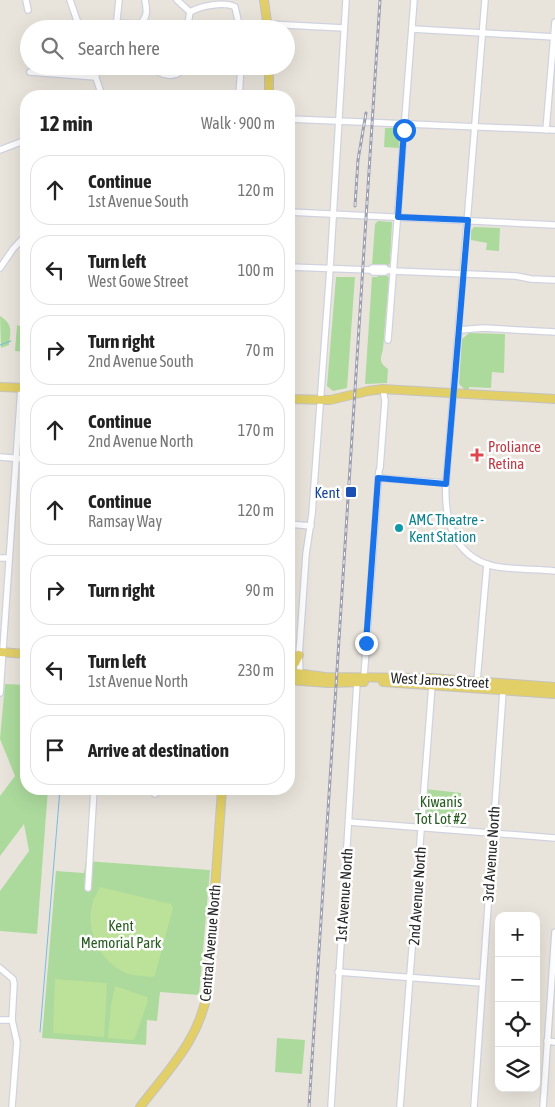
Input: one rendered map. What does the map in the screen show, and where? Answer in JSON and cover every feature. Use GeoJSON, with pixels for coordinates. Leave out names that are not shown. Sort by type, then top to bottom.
{"type":"FeatureCollection","features":[{"type":"Feature","properties":{"kind":"main road"},"geometry":{"type":"LineString","coordinates":[[264,0],[267,20]]}},
{"type":"Feature","properties":{"kind":"main road"},"geometry":{"type":"LineString","coordinates":[[269,75],[269,90]]}},
{"type":"Feature","properties":{"kind":"main road"},"geometry":{"type":"LineString","coordinates":[[0,388],[20,388]]}},
{"type":"Feature","properties":{"kind":"main road"},"geometry":{"type":"LineString","coordinates":[[295,399],[337,399],[383,390],[555,399]]}},
{"type":"Feature","properties":{"kind":"main road"},"geometry":{"type":"LineString","coordinates":[[2,652],[20,654]]}},
{"type":"Feature","properties":{"kind":"main road"},"geometry":{"type":"LineString","coordinates":[[295,663],[299,655]]}},
{"type":"Feature","properties":{"kind":"main road","name":"West James Street"},"geometry":{"type":"LineString","coordinates":[[295,673],[325,677],[428,678],[555,688]]}},
{"type":"Feature","properties":{"kind":"main road","name":"West James Street"},"geometry":{"type":"LineString","coordinates":[[295,681],[328,684],[357,682],[432,685],[555,694]]}},
{"type":"Feature","properties":{"kind":"main road"},"geometry":{"type":"LineString","coordinates":[[447,686],[453,683],[474,684],[477,681]]}},
{"type":"Feature","properties":{"kind":"main road","name":"Central Avenue North"},"geometry":{"type":"LineString","coordinates":[[140,1107],[188,1044],[197,1028],[205,1006],[208,989],[222,795]]}},
{"type":"Feature","properties":{"kind":"street"},"geometry":{"type":"LineString","coordinates":[[26,0],[28,10]]}},
{"type":"Feature","properties":{"kind":"street"},"geometry":{"type":"LineString","coordinates":[[70,0],[77,20]]}},
{"type":"Feature","properties":{"kind":"street"},"geometry":{"type":"LineString","coordinates":[[117,20],[119,0]]}},
{"type":"Feature","properties":{"kind":"street"},"geometry":{"type":"LineString","coordinates":[[143,20],[146,14],[146,0]]}},
{"type":"Feature","properties":{"kind":"street"},"geometry":{"type":"LineString","coordinates":[[177,0],[190,12]]}},
{"type":"Feature","properties":{"kind":"street"},"geometry":{"type":"LineString","coordinates":[[300,674],[299,655],[306,554],[311,526],[321,400],[346,0]]}},
{"type":"Feature","properties":{"kind":"street"},"geometry":{"type":"LineString","coordinates":[[388,340],[390,270],[398,217],[414,0]]}},
{"type":"Feature","properties":{"kind":"street"},"geometry":{"type":"LineString","coordinates":[[485,0],[445,506],[452,531],[470,555],[487,564],[500,567],[555,571]]}},
{"type":"Feature","properties":{"kind":"street"},"geometry":{"type":"LineString","coordinates":[[190,12],[206,7],[230,5],[235,7],[238,20]]}},
{"type":"Feature","properties":{"kind":"street"},"geometry":{"type":"LineString","coordinates":[[189,20],[190,12]]}},
{"type":"Feature","properties":{"kind":"street"},"geometry":{"type":"LineString","coordinates":[[546,130],[555,22]]}},
{"type":"Feature","properties":{"kind":"street"},"geometry":{"type":"LineString","coordinates":[[295,27],[344,28]]}},
{"type":"Feature","properties":{"kind":"street"},"geometry":{"type":"LineString","coordinates":[[412,29],[554,37]]}},
{"type":"Feature","properties":{"kind":"street"},"geometry":{"type":"LineString","coordinates":[[70,75],[96,77],[100,90]]}},
{"type":"Feature","properties":{"kind":"street"},"geometry":{"type":"LineString","coordinates":[[239,90],[240,75]]}},
{"type":"Feature","properties":{"kind":"street"},"geometry":{"type":"LineString","coordinates":[[295,119],[555,130]]}},
{"type":"Feature","properties":{"kind":"street"},"geometry":{"type":"LineString","coordinates":[[0,150],[20,142]]}},
{"type":"Feature","properties":{"kind":"street"},"geometry":{"type":"LineString","coordinates":[[295,212],[555,225]]}},
{"type":"Feature","properties":{"kind":"street"},"geometry":{"type":"LineString","coordinates":[[0,268],[20,241]]}},
{"type":"Feature","properties":{"kind":"street"},"geometry":{"type":"LineString","coordinates":[[295,267],[370,270],[372,268],[386,268],[390,270],[516,276],[530,279],[555,280]]}},
{"type":"Feature","properties":{"kind":"street"},"geometry":{"type":"LineString","coordinates":[[459,330],[483,328],[555,332]]}},
{"type":"Feature","properties":{"kind":"street"},"geometry":{"type":"LineString","coordinates":[[364,677],[385,401],[383,390]]}},
{"type":"Feature","properties":{"kind":"street"},"geometry":{"type":"LineString","coordinates":[[0,693],[20,424]]}},
{"type":"Feature","properties":{"kind":"street"},"geometry":{"type":"LineString","coordinates":[[0,457],[20,459]]}},
{"type":"Feature","properties":{"kind":"street"},"geometry":{"type":"LineString","coordinates":[[379,472],[446,484]]}},
{"type":"Feature","properties":{"kind":"street"},"geometry":{"type":"LineString","coordinates":[[295,525],[311,526]]}},
{"type":"Feature","properties":{"kind":"street"},"geometry":{"type":"LineString","coordinates":[[0,558],[9,558]]}},
{"type":"Feature","properties":{"kind":"street"},"geometry":{"type":"LineString","coordinates":[[477,681],[487,564]]}},
{"type":"Feature","properties":{"kind":"street","name":"1st Avenue North"},"geometry":{"type":"LineString","coordinates":[[331,1107],[357,682]]}},
{"type":"Feature","properties":{"kind":"street","name":"2nd Avenue North"},"geometry":{"type":"LineString","coordinates":[[400,1107],[432,685]]}},
{"type":"Feature","properties":{"kind":"street","name":"3rd Avenue North"},"geometry":{"type":"LineString","coordinates":[[474,1107],[503,691]]}},
{"type":"Feature","properties":{"kind":"street"},"geometry":{"type":"LineString","coordinates":[[88,888],[94,795]]}},
{"type":"Feature","properties":{"kind":"street"},"geometry":{"type":"LineString","coordinates":[[348,822],[555,838]]}},
{"type":"Feature","properties":{"kind":"street"},"geometry":{"type":"LineString","coordinates":[[543,1107],[547,1042],[552,1004],[555,932]]}},
{"type":"Feature","properties":{"kind":"street"},"geometry":{"type":"LineString","coordinates":[[0,968],[13,979],[14,984],[12,1020],[17,1042],[12,1107]]}},
{"type":"Feature","properties":{"kind":"street"},"geometry":{"type":"LineString","coordinates":[[338,972],[482,982]]}},
{"type":"Feature","properties":{"kind":"street"},"geometry":{"type":"LineString","coordinates":[[0,1020],[12,1020]]}},
{"type":"Feature","properties":{"kind":"street"},"geometry":{"type":"LineString","coordinates":[[547,1042],[555,1042]]}},
{"type":"Feature","properties":{"kind":"green space"},"geometry":{"type":"Polygon","coordinates":[[[385,128],[396,128],[400,131],[399,148],[384,147],[385,128]]]}},
{"type":"Feature","properties":{"kind":"green space"},"geometry":{"type":"Polygon","coordinates":[[[378,221],[392,222],[390,263],[388,266],[372,265],[375,224],[378,221]]]}},
{"type":"Feature","properties":{"kind":"green space"},"geometry":{"type":"Polygon","coordinates":[[[474,227],[500,228],[499,251],[486,250],[487,243],[471,240],[471,231],[474,227]]]}},
{"type":"Feature","properties":{"kind":"green space"},"geometry":{"type":"Polygon","coordinates":[[[385,273],[389,278],[381,360],[388,369],[387,383],[365,384],[372,277],[377,277],[385,273]]]}},
{"type":"Feature","properties":{"kind":"green space"},"geometry":{"type":"Polygon","coordinates":[[[336,277],[355,277],[347,388],[333,391],[327,386],[336,277]]]}},
{"type":"Feature","properties":{"kind":"green space"},"geometry":{"type":"Polygon","coordinates":[[[0,316],[9,325],[10,332],[9,345],[1,348],[0,316]]]}},
{"type":"Feature","properties":{"kind":"green space"},"geometry":{"type":"Polygon","coordinates":[[[17,325],[20,326],[20,351],[15,351],[17,325]]]}},
{"type":"Feature","properties":{"kind":"green space"},"geometry":{"type":"Polygon","coordinates":[[[469,333],[505,334],[504,373],[492,372],[491,388],[469,387],[469,389],[464,389],[459,384],[462,339],[469,333]]]}},
{"type":"Feature","properties":{"kind":"green space"},"geometry":{"type":"Polygon","coordinates":[[[5,684],[20,685],[20,795],[48,795],[37,934],[0,931],[0,891],[29,851],[24,824],[0,856],[0,796],[15,776],[0,739],[5,684]]]}},
{"type":"Feature","properties":{"kind":"green space","name":"Kiwanis Tot Lot #2"},"geometry":{"type":"Polygon","coordinates":[[[425,789],[461,793],[458,830],[422,827],[425,789]]]}},
{"type":"Feature","properties":{"kind":"green space","name":"Kent Memorial Park"},"geometry":{"type":"Polygon","coordinates":[[[86,861],[210,870],[199,995],[160,992],[157,1021],[147,1020],[146,1045],[42,1038],[56,871],[84,873],[86,861]]]}},
{"type":"Feature","properties":{"kind":"green space"},"geometry":{"type":"Polygon","coordinates":[[[100,887],[171,904],[173,908],[153,977],[126,973],[109,962],[102,954],[93,935],[91,925],[93,900],[100,887]]]}},
{"type":"Feature","properties":{"kind":"green space"},"geometry":{"type":"Polygon","coordinates":[[[55,979],[106,983],[104,1037],[53,1033],[55,979]]]}},
{"type":"Feature","properties":{"kind":"green space"},"geometry":{"type":"Polygon","coordinates":[[[115,986],[147,997],[148,1001],[134,1040],[108,1038],[115,986]]]}},
{"type":"Feature","properties":{"kind":"green space"},"geometry":{"type":"Polygon","coordinates":[[[277,1038],[305,1040],[302,1074],[275,1072],[277,1038]]]}},
{"type":"Feature","properties":{"kind":"waterway"},"geometry":{"type":"LineString","coordinates":[[0,345],[11,341]]}},
{"type":"Feature","properties":{"kind":"waterway"},"geometry":{"type":"LineString","coordinates":[[40,1032],[60,795]]}},
{"type":"Feature","properties":{"kind":"railway"},"geometry":{"type":"LineString","coordinates":[[309,1107],[380,0]]}},
{"type":"Feature","properties":{"kind":"railway"},"geometry":{"type":"LineString","coordinates":[[355,206],[358,160],[366,113]]}},
{"type":"Feature","properties":{"kind":"place","name":"Proliance Retina"},"geometry":{"type":"Point","coordinates":[477,455]}},
{"type":"Feature","properties":{"kind":"place","name":"Kent"},"geometry":{"type":"Point","coordinates":[351,492]}},
{"type":"Feature","properties":{"kind":"place","name":"AMC Theatre - Kent Station"},"geometry":{"type":"Point","coordinates":[399,528]}},
{"type":"Feature","properties":{"kind":"route"},"geometry":{"type":"LineString","coordinates":[[366,643],[378,478],[446,484],[468,220],[398,217],[404,130]]}}]}
